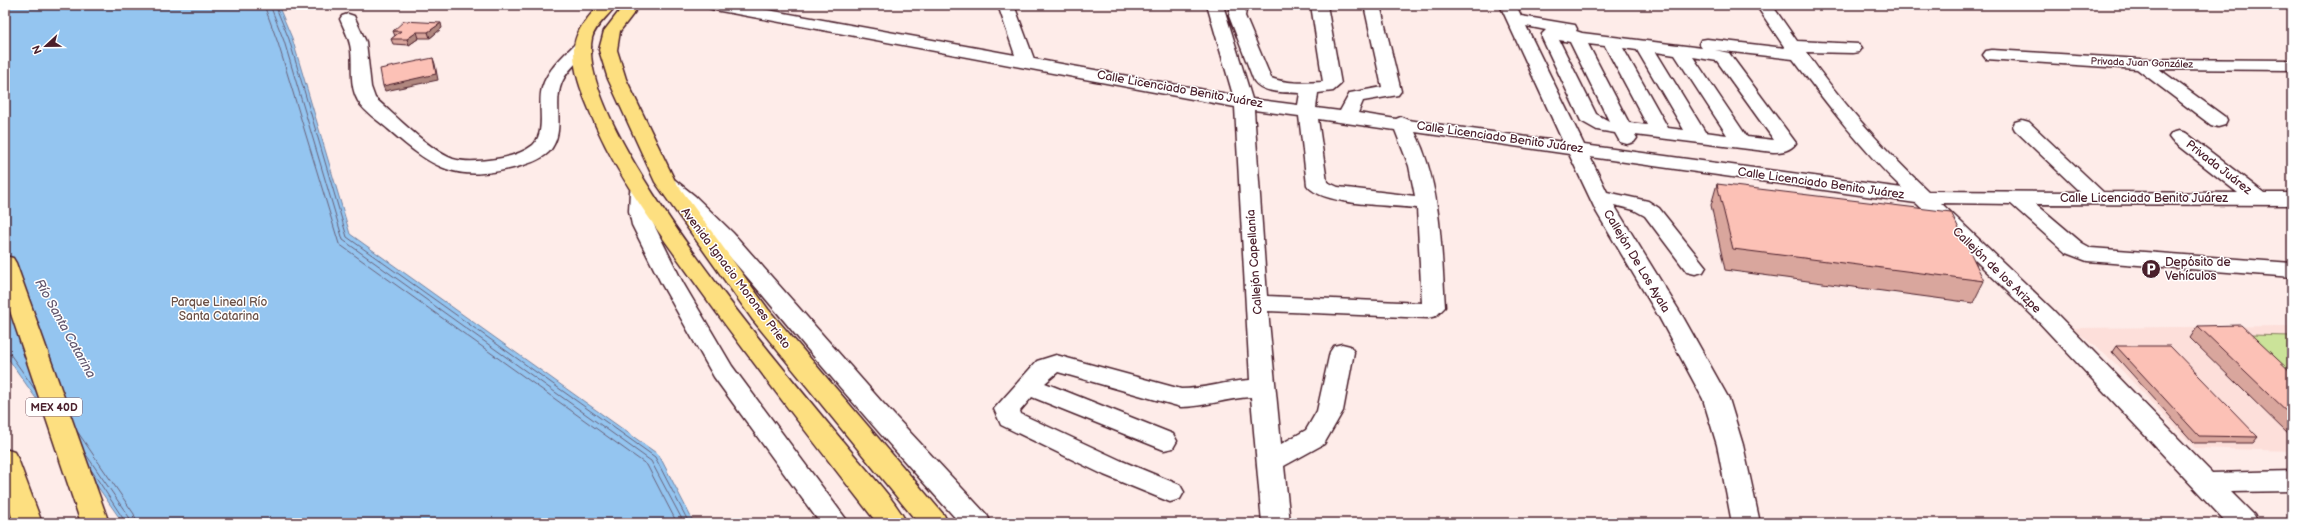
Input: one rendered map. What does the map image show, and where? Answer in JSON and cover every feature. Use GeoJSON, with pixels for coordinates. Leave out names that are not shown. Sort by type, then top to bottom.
{"type":"FeatureCollection","features":[{"type":"Feature","properties":{"kind":"main road"},"geometry":{"type":"LineString","coordinates":[[608,5],[590,26],[584,36],[582,47],[588,85],[610,136],[640,191],[736,325],[893,523]]}},
{"type":"Feature","properties":{"kind":"main road","name":"Avenida Ignacio Morones Prieto"},"geometry":{"type":"LineString","coordinates":[[632,5],[612,31],[608,50],[617,79],[665,182],[760,314],[934,523]]}},
{"type":"Feature","properties":{"kind":"main road"},"geometry":{"type":"LineString","coordinates":[[5,248],[14,291]]}},
{"type":"Feature","properties":{"kind":"main road"},"geometry":{"type":"LineString","coordinates":[[5,263],[14,291]]}},
{"type":"Feature","properties":{"kind":"main road","name":"MEX 40D"},"geometry":{"type":"LineString","coordinates":[[14,291],[95,523]]}},
{"type":"Feature","properties":{"kind":"main road"},"geometry":{"type":"LineString","coordinates":[[5,459],[28,523]]}},
{"type":"Feature","properties":{"kind":"street","name":"Calle Licenciado Benito Juárez"},"geometry":{"type":"LineString","coordinates":[[715,5],[1244,102],[1919,197],[2292,198]]}},
{"type":"Feature","properties":{"kind":"street"},"geometry":{"type":"LineString","coordinates":[[1006,5],[1026,62]]}},
{"type":"Feature","properties":{"kind":"street","name":"Callejón Capellanía"},"geometry":{"type":"LineString","coordinates":[[1215,5],[1244,102],[1256,303],[1276,523]]}},
{"type":"Feature","properties":{"kind":"street"},"geometry":{"type":"LineString","coordinates":[[1239,5],[1237,16],[1263,81],[1275,86],[1309,88],[1327,87],[1332,84],[1319,5]]}},
{"type":"Feature","properties":{"kind":"street"},"geometry":{"type":"LineString","coordinates":[[1347,116],[1356,97],[1392,91],[1372,5]]}},
{"type":"Feature","properties":{"kind":"street","name":"Callejón de los Arizpe"},"geometry":{"type":"LineString","coordinates":[[1764,5],[1778,28],[1830,95],[1919,197],[2044,314],[2244,523]]}},
{"type":"Feature","properties":{"kind":"street"},"geometry":{"type":"LineString","coordinates":[[1510,12],[1574,32],[1611,41],[1643,45],[1675,45],[1796,51],[1854,48]]}},
{"type":"Feature","properties":{"kind":"street","name":"Callejón De Los Ayala"},"geometry":{"type":"LineString","coordinates":[[1510,12],[1599,196],[1716,399],[1730,445],[1746,523]]}},
{"type":"Feature","properties":{"kind":"street"},"geometry":{"type":"LineString","coordinates":[[348,19],[358,43],[361,62],[361,92],[367,101],[445,163],[463,166],[487,166],[511,162],[530,156],[542,148],[549,131],[552,85],[562,70],[582,47]]}},
{"type":"Feature","properties":{"kind":"street"},"geometry":{"type":"LineString","coordinates":[[1574,32],[1549,36],[1588,117],[1598,124],[1661,133],[1780,146],[1786,143],[1727,60],[1717,55],[1675,45]]}},
{"type":"Feature","properties":{"kind":"street"},"geometry":{"type":"LineString","coordinates":[[1574,32],[1636,157]]}},
{"type":"Feature","properties":{"kind":"street"},"geometry":{"type":"LineString","coordinates":[[1611,41],[1661,133]]}},
{"type":"Feature","properties":{"kind":"street"},"geometry":{"type":"LineString","coordinates":[[1643,45],[1698,137]]}},
{"type":"Feature","properties":{"kind":"street"},"geometry":{"type":"LineString","coordinates":[[1675,45],[1741,142]]}},
{"type":"Feature","properties":{"kind":"street","name":"Privada Juan González"},"geometry":{"type":"LineString","coordinates":[[1992,55],[2141,64],[2292,65]]}},
{"type":"Feature","properties":{"kind":"street"},"geometry":{"type":"LineString","coordinates":[[2141,64],[2218,121]]}},
{"type":"Feature","properties":{"kind":"street"},"geometry":{"type":"LineString","coordinates":[[1309,88],[1307,110],[1317,185],[1333,193],[1426,202]]}},
{"type":"Feature","properties":{"kind":"street"},"geometry":{"type":"LineString","coordinates":[[1256,303],[1428,311],[1434,307],[1426,202],[1411,141],[1401,123]]}},
{"type":"Feature","properties":{"kind":"street"},"geometry":{"type":"LineString","coordinates":[[2022,126],[2098,198]]}},
{"type":"Feature","properties":{"kind":"street","name":"Privada Juárez"},"geometry":{"type":"LineString","coordinates":[[2180,137],[2258,198]]}},
{"type":"Feature","properties":{"kind":"street"},"geometry":{"type":"LineString","coordinates":[[665,182],[698,209],[766,283],[920,463],[977,523]]}},
{"type":"Feature","properties":{"kind":"street"},"geometry":{"type":"LineString","coordinates":[[640,191],[639,211],[643,225],[703,340],[723,371],[835,523]]}},
{"type":"Feature","properties":{"kind":"street"},"geometry":{"type":"LineString","coordinates":[[1599,196],[1641,205],[1652,212],[1695,267]]}},
{"type":"Feature","properties":{"kind":"street"},"geometry":{"type":"LineString","coordinates":[[2016,197],[2074,248],[2087,254],[2292,270]]}},
{"type":"Feature","properties":{"kind":"street"},"geometry":{"type":"LineString","coordinates":[[1271,461],[1315,437],[1330,411],[1342,352]]}},
{"type":"Feature","properties":{"kind":"street"},"geometry":{"type":"LineString","coordinates":[[1170,492],[1112,468],[1010,419],[1007,409],[1046,367],[1056,363],[1181,398],[1197,398],[1235,389],[1263,388]]}},
{"type":"Feature","properties":{"kind":"street"},"geometry":{"type":"LineString","coordinates":[[1028,386],[1164,441]]}},
{"type":"Feature","properties":{"kind":"street"},"geometry":{"type":"LineString","coordinates":[[2205,483],[2292,481]]}},
{"type":"Feature","properties":{"kind":"shaded area"},"geometry":{"type":"Polygon","coordinates":[[[2292,326],[2292,451],[2195,448],[2113,361],[2072,328],[2292,326]]]}},
{"type":"Feature","properties":{"kind":"green space"},"geometry":{"type":"Polygon","coordinates":[[[2249,335],[2292,336],[2292,376],[2249,335]]]}},
{"type":"Feature","properties":{"kind":"water","name":"Río Santa Catarina"},"geometry":{"type":"Polygon","coordinates":[[[5,5],[278,5],[292,38],[350,234],[659,455],[694,523],[123,523],[5,354],[5,5]]]}},
{"type":"Feature","properties":{"kind":"building"},"geometry":{"type":"Polygon","coordinates":[[[404,21],[441,23],[428,32],[417,32],[407,39],[391,39],[401,31],[393,31],[404,21]]]}},
{"type":"Feature","properties":{"kind":"building"},"geometry":{"type":"Polygon","coordinates":[[[433,58],[436,74],[383,86],[380,69],[433,58]]]}},
{"type":"Feature","properties":{"kind":"building"},"geometry":{"type":"Polygon","coordinates":[[[1717,184],[1951,212],[1984,281],[1733,249],[1717,184]]]}},
{"type":"Feature","properties":{"kind":"building"},"geometry":{"type":"Polygon","coordinates":[[[2241,325],[2292,373],[2292,416],[2198,326],[2241,325]]]}},
{"type":"Feature","properties":{"kind":"building"},"geometry":{"type":"Polygon","coordinates":[[[2116,346],[2170,346],[2258,437],[2199,436],[2116,346]]]}},
{"type":"Feature","properties":{"kind":"place","name":"Depósito de Vehículos"},"geometry":{"type":"Point","coordinates":[2151,269]}},
{"type":"Feature","properties":{"kind":"park label","name":"Parque Lineal Río Santa Catarina"},"geometry":{"type":"Point","coordinates":[219,309]}}]}
